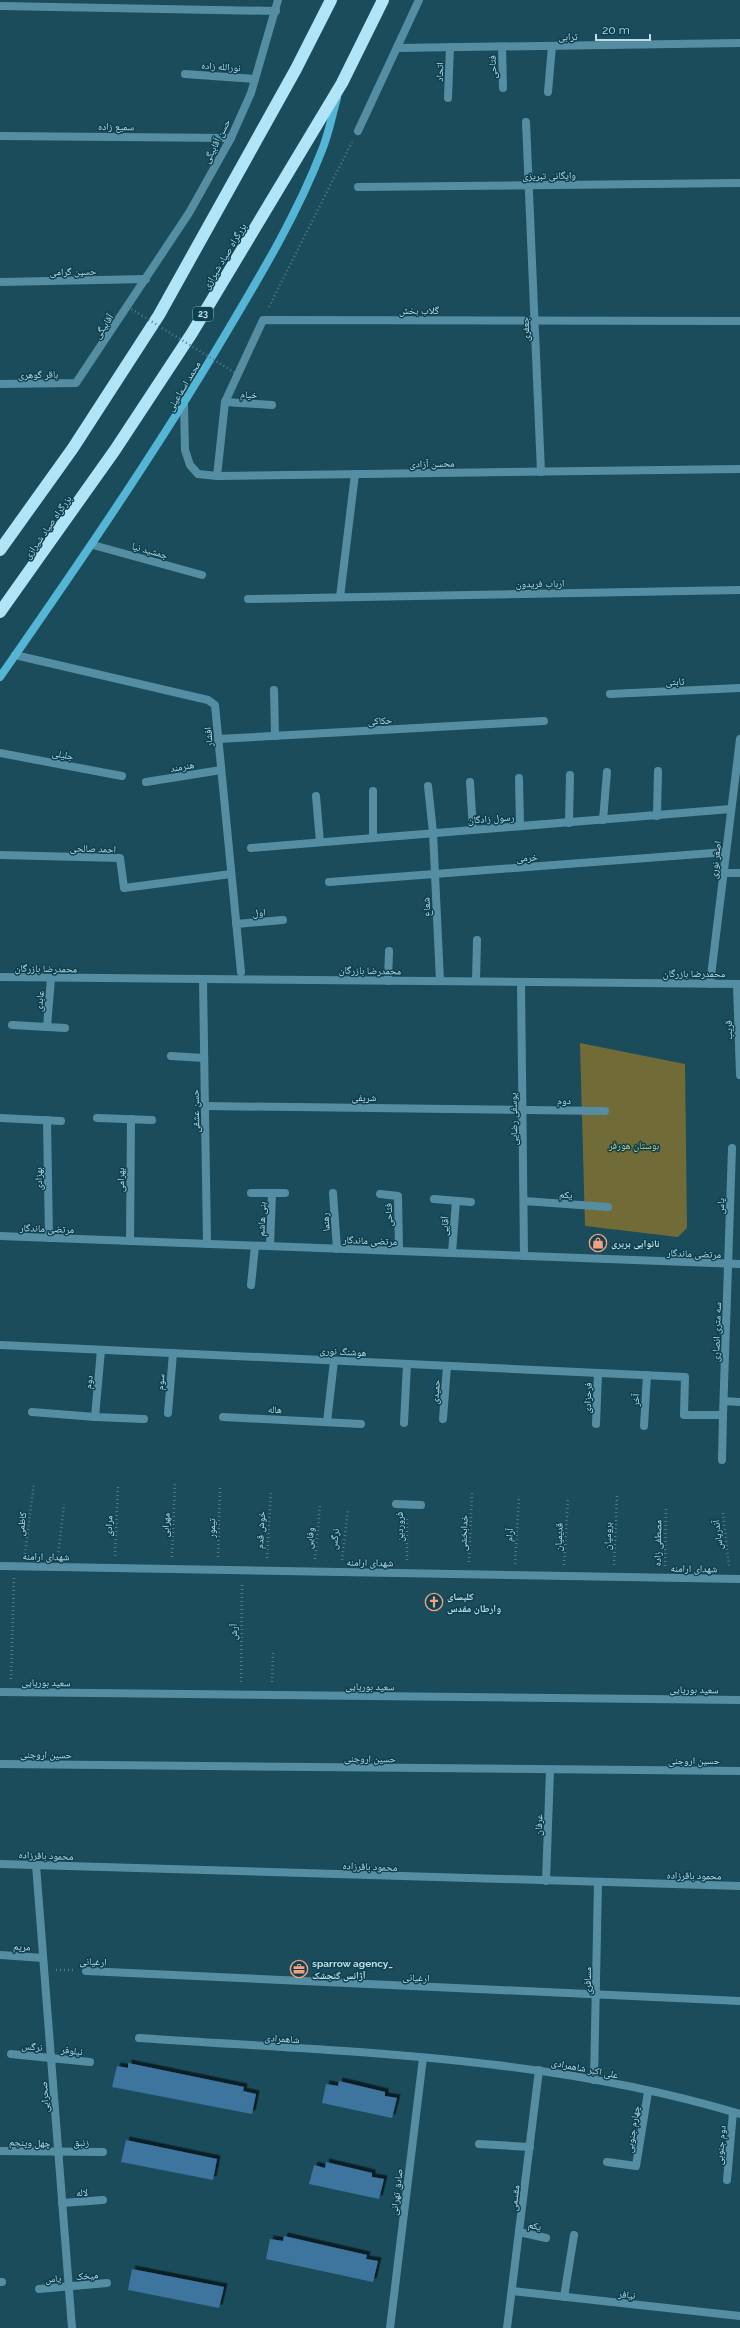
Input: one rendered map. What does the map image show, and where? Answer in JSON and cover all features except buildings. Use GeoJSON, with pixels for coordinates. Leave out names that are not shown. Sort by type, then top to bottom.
{"type":"FeatureCollection","features":[{"type":"Feature","properties":{"kind":"highway"},"geometry":{"type":"LineString","coordinates":[[0,550],[72,448],[159,315],[296,69],[331,0]]}},
{"type":"Feature","properties":{"kind":"highway","name":"بزرگراه صیاد شیرازی"},"geometry":{"type":"LineString","coordinates":[[0,612],[115,450],[192,333],[342,83],[383,0]]}},
{"type":"Feature","properties":{"kind":"main road","name":"محمد اسماعیلی"},"geometry":{"type":"LineString","coordinates":[[0,677],[92,545],[184,405],[244,302],[302,198],[323,149],[342,83]]}},
{"type":"Feature","properties":{"kind":"street","name":"حسن آقابیگی"},"geometry":{"type":"LineString","coordinates":[[146,279],[189,213],[231,138],[255,79],[278,0]]}},
{"type":"Feature","properties":{"kind":"street"},"geometry":{"type":"LineString","coordinates":[[358,131],[419,0]]}},
{"type":"Feature","properties":{"kind":"street"},"geometry":{"type":"LineString","coordinates":[[0,6],[276,11]]}},
{"type":"Feature","properties":{"kind":"street","name":"ترابی"},"geometry":{"type":"LineString","coordinates":[[396,48],[740,43]]}},
{"type":"Feature","properties":{"kind":"street"},"geometry":{"type":"LineString","coordinates":[[548,92],[552,46]]}},
{"type":"Feature","properties":{"kind":"street","name":"اتحاد"},"geometry":{"type":"LineString","coordinates":[[448,98],[450,47]]}},
{"type":"Feature","properties":{"kind":"street","name":"فتاحی"},"geometry":{"type":"LineString","coordinates":[[502,47],[503,88]]}},
{"type":"Feature","properties":{"kind":"street","name":"نورالله زاده"},"geometry":{"type":"LineString","coordinates":[[186,74],[255,79]]}},
{"type":"Feature","properties":{"kind":"street","name":"جعفری"},"geometry":{"type":"LineString","coordinates":[[526,122],[541,472]]}},
{"type":"Feature","properties":{"kind":"street","name":"سمیع زاده"},"geometry":{"type":"LineString","coordinates":[[0,136],[231,138]]}},
{"type":"Feature","properties":{"kind":"street","name":"وایگانی تبریزی"},"geometry":{"type":"LineString","coordinates":[[358,187],[740,183]]}},
{"type":"Feature","properties":{"kind":"street","name":"حسین گرامی"},"geometry":{"type":"LineString","coordinates":[[0,282],[146,279]]}},
{"type":"Feature","properties":{"kind":"street","name":"آقابیگی"},"geometry":{"type":"LineString","coordinates":[[76,383],[146,279]]}},
{"type":"Feature","properties":{"kind":"street"},"geometry":{"type":"LineString","coordinates":[[217,476],[225,402],[263,320]]}},
{"type":"Feature","properties":{"kind":"street","name":"گلاب بخش"},"geometry":{"type":"LineString","coordinates":[[263,320],[740,321]]}},
{"type":"Feature","properties":{"kind":"street","name":"باقر گوهری"},"geometry":{"type":"LineString","coordinates":[[0,384],[76,383]]}},
{"type":"Feature","properties":{"kind":"street","name":"خیام"},"geometry":{"type":"LineString","coordinates":[[225,402],[272,405]]}},
{"type":"Feature","properties":{"kind":"street","name":"محسن آزادی"},"geometry":{"type":"LineString","coordinates":[[184,405],[186,458],[198,474],[217,476],[740,469]]}},
{"type":"Feature","properties":{"kind":"street"},"geometry":{"type":"LineString","coordinates":[[340,597],[355,474]]}},
{"type":"Feature","properties":{"kind":"street","name":"جمشید نیا"},"geometry":{"type":"LineString","coordinates":[[92,545],[202,575]]}},
{"type":"Feature","properties":{"kind":"street","name":"ارباب فریدون"},"geometry":{"type":"LineString","coordinates":[[248,599],[740,590]]}},
{"type":"Feature","properties":{"kind":"street","name":"افشار"},"geometry":{"type":"LineString","coordinates":[[15,655],[208,700],[215,705],[241,972]]}},
{"type":"Feature","properties":{"kind":"street","name":"ثابتی"},"geometry":{"type":"LineString","coordinates":[[610,694],[740,688]]}},
{"type":"Feature","properties":{"kind":"street"},"geometry":{"type":"LineString","coordinates":[[274,690],[275,736]]}},
{"type":"Feature","properties":{"kind":"street","name":"حکاکی"},"geometry":{"type":"LineString","coordinates":[[218,739],[544,721]]}},
{"type":"Feature","properties":{"kind":"street","name":"اصغر نوری"},"geometry":{"type":"LineString","coordinates":[[710,984],[740,739]]}},
{"type":"Feature","properties":{"kind":"street","name":"جلیلی"},"geometry":{"type":"LineString","coordinates":[[0,753],[122,776]]}},
{"type":"Feature","properties":{"kind":"street","name":"هنرمند"},"geometry":{"type":"LineString","coordinates":[[146,782],[221,770]]}},
{"type":"Feature","properties":{"kind":"street"},"geometry":{"type":"LineString","coordinates":[[657,816],[658,771]]}},
{"type":"Feature","properties":{"kind":"street"},"geometry":{"type":"LineString","coordinates":[[603,820],[607,772]]}},
{"type":"Feature","properties":{"kind":"street"},"geometry":{"type":"LineString","coordinates":[[569,822],[570,774]]}},
{"type":"Feature","properties":{"kind":"street"},"geometry":{"type":"LineString","coordinates":[[519,778],[520,826]]}},
{"type":"Feature","properties":{"kind":"street"},"geometry":{"type":"LineString","coordinates":[[470,782],[473,830]]}},
{"type":"Feature","properties":{"kind":"street","name":"شعاع"},"geometry":{"type":"LineString","coordinates":[[428,786],[433,832],[440,981]]}},
{"type":"Feature","properties":{"kind":"street"},"geometry":{"type":"LineString","coordinates":[[373,791],[373,838]]}},
{"type":"Feature","properties":{"kind":"street"},"geometry":{"type":"LineString","coordinates":[[316,796],[320,842]]}},
{"type":"Feature","properties":{"kind":"street","name":"رسول زادگان"},"geometry":{"type":"LineString","coordinates":[[251,848],[433,832],[731,810]]}},
{"type":"Feature","properties":{"kind":"street","name":"خرمی"},"geometry":{"type":"LineString","coordinates":[[329,882],[726,852]]}},
{"type":"Feature","properties":{"kind":"street","name":"احمد صالحی"},"geometry":{"type":"LineString","coordinates":[[0,855],[120,858],[124,888],[231,874]]}},
{"type":"Feature","properties":{"kind":"street"},"geometry":{"type":"LineString","coordinates":[[724,873],[740,873]]}},
{"type":"Feature","properties":{"kind":"street","name":"اول"},"geometry":{"type":"LineString","coordinates":[[236,924],[283,920]]}},
{"type":"Feature","properties":{"kind":"street"},"geometry":{"type":"LineString","coordinates":[[476,982],[478,940]]}},
{"type":"Feature","properties":{"kind":"street"},"geometry":{"type":"LineString","coordinates":[[388,980],[389,951]]}},
{"type":"Feature","properties":{"kind":"street","name":"محمدرضا بازرگان"},"geometry":{"type":"LineString","coordinates":[[0,977],[738,984]]}},
{"type":"Feature","properties":{"kind":"street","name":"عابدی"},"geometry":{"type":"LineString","coordinates":[[47,1027],[51,978]]}},
{"type":"Feature","properties":{"kind":"street","name":"حسن عشقی"},"geometry":{"type":"LineString","coordinates":[[203,979],[207,1244]]}},
{"type":"Feature","properties":{"kind":"street","name":"یوسفی رضایی"},"geometry":{"type":"LineString","coordinates":[[521,982],[524,1256]]}},
{"type":"Feature","properties":{"kind":"street","name":"قریب"},"geometry":{"type":"LineString","coordinates":[[738,984],[740,1075]]}},
{"type":"Feature","properties":{"kind":"street"},"geometry":{"type":"LineString","coordinates":[[12,1025],[65,1028]]}},
{"type":"Feature","properties":{"kind":"street"},"geometry":{"type":"LineString","coordinates":[[170,1056],[204,1058]]}},
{"type":"Feature","properties":{"kind":"street","name":"شریفی"},"geometry":{"type":"LineString","coordinates":[[205,1106],[522,1110]]}},
{"type":"Feature","properties":{"kind":"street","name":"دوم"},"geometry":{"type":"LineString","coordinates":[[522,1110],[605,1111]]}},
{"type":"Feature","properties":{"kind":"street"},"geometry":{"type":"LineString","coordinates":[[0,1118],[61,1121]]}},
{"type":"Feature","properties":{"kind":"street"},"geometry":{"type":"LineString","coordinates":[[97,1118],[152,1120]]}},
{"type":"Feature","properties":{"kind":"street","name":"بهرامی"},"geometry":{"type":"LineString","coordinates":[[130,1241],[131,1119]]}},
{"type":"Feature","properties":{"kind":"street","name":"بهزادی"},"geometry":{"type":"LineString","coordinates":[[47,1120],[49,1238]]}},
{"type":"Feature","properties":{"kind":"street","name":"یاس"},"geometry":{"type":"LineString","coordinates":[[728,1264],[732,1148]]}},
{"type":"Feature","properties":{"kind":"street","name":"بنی هاشم"},"geometry":{"type":"LineString","coordinates":[[251,1193],[285,1193]]}},
{"type":"Feature","properties":{"kind":"street","name":"بنی هاشم"},"geometry":{"type":"LineString","coordinates":[[270,1246],[272,1193]]}},
{"type":"Feature","properties":{"kind":"street","name":"رهنما"},"geometry":{"type":"LineString","coordinates":[[333,1193],[338,1249]]}},
{"type":"Feature","properties":{"kind":"street","name":"فتاحی"},"geometry":{"type":"LineString","coordinates":[[380,1194],[398,1196],[399,1251]]}},
{"type":"Feature","properties":{"kind":"street"},"geometry":{"type":"LineString","coordinates":[[434,1199],[471,1202]]}},
{"type":"Feature","properties":{"kind":"street","name":"آقایی"},"geometry":{"type":"LineString","coordinates":[[452,1253],[456,1201]]}},
{"type":"Feature","properties":{"kind":"street","name":"یکم"},"geometry":{"type":"LineString","coordinates":[[524,1201],[608,1207]]}},
{"type":"Feature","properties":{"kind":"street","name":"مرتضی ماندگار"},"geometry":{"type":"LineString","coordinates":[[0,1236],[740,1264]]}},
{"type":"Feature","properties":{"kind":"street"},"geometry":{"type":"LineString","coordinates":[[251,1285],[254,1246]]}},
{"type":"Feature","properties":{"kind":"street","name":"سه متری انصاری"},"geometry":{"type":"LineString","coordinates":[[722,1460],[728,1264]]}},
{"type":"Feature","properties":{"kind":"street","name":"هوشنگ نوری"},"geometry":{"type":"LineString","coordinates":[[0,1345],[685,1377],[684,1415],[723,1416]]}},
{"type":"Feature","properties":{"kind":"street","name":"دوم"},"geometry":{"type":"LineString","coordinates":[[94,1417],[101,1350]]}},
{"type":"Feature","properties":{"kind":"street","name":"سوم"},"geometry":{"type":"LineString","coordinates":[[168,1413],[173,1353]]}},
{"type":"Feature","properties":{"kind":"street"},"geometry":{"type":"LineString","coordinates":[[327,1422],[334,1361]]}},
{"type":"Feature","properties":{"kind":"street"},"geometry":{"type":"LineString","coordinates":[[404,1423],[407,1364]]}},
{"type":"Feature","properties":{"kind":"street","name":"حمیدی"},"geometry":{"type":"LineString","coordinates":[[443,1419],[447,1366]]}},
{"type":"Feature","properties":{"kind":"street","name":"فرحزادی"},"geometry":{"type":"LineString","coordinates":[[596,1424],[598,1373]]}},
{"type":"Feature","properties":{"kind":"street","name":"آخر"},"geometry":{"type":"LineString","coordinates":[[644,1426],[647,1375]]}},
{"type":"Feature","properties":{"kind":"street"},"geometry":{"type":"LineString","coordinates":[[724,1402],[740,1402]]}},
{"type":"Feature","properties":{"kind":"street"},"geometry":{"type":"LineString","coordinates":[[32,1412],[144,1419]]}},
{"type":"Feature","properties":{"kind":"street","name":"هاله"},"geometry":{"type":"LineString","coordinates":[[223,1417],[361,1424]]}},
{"type":"Feature","properties":{"kind":"street"},"geometry":{"type":"LineString","coordinates":[[396,1504],[421,1506]]}},
{"type":"Feature","properties":{"kind":"street","name":"شهدای ارامنه"},"geometry":{"type":"LineString","coordinates":[[0,1566],[740,1579]]}},
{"type":"Feature","properties":{"kind":"street","name":"سعید بوریایی"},"geometry":{"type":"LineString","coordinates":[[0,1692],[740,1700]]}},
{"type":"Feature","properties":{"kind":"street","name":"حسین اروجنی"},"geometry":{"type":"LineString","coordinates":[[0,1764],[740,1771]]}},
{"type":"Feature","properties":{"kind":"street","name":"عرفان"},"geometry":{"type":"LineString","coordinates":[[546,1881],[550,1770]]}},
{"type":"Feature","properties":{"kind":"street","name":"محمود باقرزاده"},"geometry":{"type":"LineString","coordinates":[[0,1864],[598,1883],[740,1886]]}},
{"type":"Feature","properties":{"kind":"street","name":"صحرایی"},"geometry":{"type":"LineString","coordinates":[[36,1865],[72,2328]]}},
{"type":"Feature","properties":{"kind":"street","name":"مسافری"},"geometry":{"type":"LineString","coordinates":[[594,2080],[597,1995],[598,1883]]}},
{"type":"Feature","properties":{"kind":"street","name":"مریم"},"geometry":{"type":"LineString","coordinates":[[0,1955],[43,1958]]}},
{"type":"Feature","properties":{"kind":"street","name":"ارغیانی"},"geometry":{"type":"LineString","coordinates":[[86,1971],[740,2001]]}},
{"type":"Feature","properties":{"kind":"street","name":"شاهمرادی"},"geometry":{"type":"LineString","coordinates":[[139,2038],[423,2058]]}},
{"type":"Feature","properties":{"kind":"street","name":"نرگس"},"geometry":{"type":"LineString","coordinates":[[11,2054],[51,2057]]}},
{"type":"Feature","properties":{"kind":"street","name":"نیلوفر"},"geometry":{"type":"LineString","coordinates":[[51,2057],[90,2062]]}},
{"type":"Feature","properties":{"kind":"street","name":"علی اکبر شاهمرادی"},"geometry":{"type":"LineString","coordinates":[[423,2058],[496,2064],[539,2070],[594,2080],[737,2113]]}},
{"type":"Feature","properties":{"kind":"street","name":"صادق تهرانی"},"geometry":{"type":"LineString","coordinates":[[390,2328],[423,2058]]}},
{"type":"Feature","properties":{"kind":"street","name":"مقسمی"},"geometry":{"type":"LineString","coordinates":[[507,2328],[539,2070]]}},
{"type":"Feature","properties":{"kind":"street","name":"چهارم جنوبی"},"geometry":{"type":"LineString","coordinates":[[608,2162],[636,2166],[648,2092]]}},
{"type":"Feature","properties":{"kind":"street","name":"دوم جنوبی"},"geometry":{"type":"LineString","coordinates":[[727,2180],[737,2113]]}},
{"type":"Feature","properties":{"kind":"street"},"geometry":{"type":"LineString","coordinates":[[479,2144],[530,2147]]}},
{"type":"Feature","properties":{"kind":"street","name":"چهل وپنجم"},"geometry":{"type":"LineString","coordinates":[[0,2151],[58,2153]]}},
{"type":"Feature","properties":{"kind":"street","name":"زنبق"},"geometry":{"type":"LineString","coordinates":[[58,2153],[103,2152]]}},
{"type":"Feature","properties":{"kind":"street","name":"لاله"},"geometry":{"type":"LineString","coordinates":[[62,2203],[103,2200]]}},
{"type":"Feature","properties":{"kind":"street","name":"یکم"},"geometry":{"type":"LineString","coordinates":[[519,2232],[546,2238]]}},
{"type":"Feature","properties":{"kind":"street"},"geometry":{"type":"LineString","coordinates":[[564,2297],[574,2235]]}},
{"type":"Feature","properties":{"kind":"street","name":"میخک"},"geometry":{"type":"LineString","coordinates":[[69,2287],[107,2283]]}},
{"type":"Feature","properties":{"kind":"street","name":"یاس"},"geometry":{"type":"LineString","coordinates":[[39,2289],[69,2287]]}},
{"type":"Feature","properties":{"kind":"street","name":"نیافر"},"geometry":{"type":"LineString","coordinates":[[512,2291],[740,2316]]}},
{"type":"Feature","properties":{"kind":"path"},"geometry":{"type":"LineString","coordinates":[[263,320],[358,131]]}},
{"type":"Feature","properties":{"kind":"path"},"geometry":{"type":"LineString","coordinates":[[128,307],[237,374]]}},
{"type":"Feature","properties":{"kind":"path","name":"مهرابی"},"geometry":{"type":"LineString","coordinates":[[171,1569],[175,1482]]}},
{"type":"Feature","properties":{"kind":"path","name":"کاظمی"},"geometry":{"type":"LineString","coordinates":[[24,1566],[34,1484]]}},
{"type":"Feature","properties":{"kind":"path","name":"مرادی"},"geometry":{"type":"LineString","coordinates":[[114,1568],[118,1486]]}},
{"type":"Feature","properties":{"kind":"path","name":"تیمور"},"geometry":{"type":"LineString","coordinates":[[217,1570],[220,1486]]}},
{"type":"Feature","properties":{"kind":"path","name":"خوش قدم"},"geometry":{"type":"LineString","coordinates":[[266,1570],[271,1491]]}},
{"type":"Feature","properties":{"kind":"path","name":"خدابخشی"},"geometry":{"type":"LineString","coordinates":[[469,1574],[472,1492]]}},
{"type":"Feature","properties":{"kind":"path","name":"آرام"},"geometry":{"type":"LineString","coordinates":[[514,1575],[519,1496]]}},
{"type":"Feature","properties":{"kind":"path","name":"برومیان"},"geometry":{"type":"LineString","coordinates":[[614,1577],[617,1496]]}},
{"type":"Feature","properties":{"kind":"path","name":"قدیمیان"},"geometry":{"type":"LineString","coordinates":[[563,1576],[568,1499]]}},
{"type":"Feature","properties":{"kind":"path"},"geometry":{"type":"LineString","coordinates":[[56,1567],[64,1504]]}},
{"type":"Feature","properties":{"kind":"path","name":"فروردین"},"geometry":{"type":"LineString","coordinates":[[407,1505],[407,1573]]}},
{"type":"Feature","properties":{"kind":"path","name":"وفایی"},"geometry":{"type":"LineString","coordinates":[[314,1571],[320,1506]]}},
{"type":"Feature","properties":{"kind":"path","name":"مصطفی زاده"},"geometry":{"type":"LineString","coordinates":[[665,1578],[666,1508]]}},
{"type":"Feature","properties":{"kind":"path","name":"نرگس"},"geometry":{"type":"LineString","coordinates":[[341,1572],[348,1509]]}},
{"type":"Feature","properties":{"kind":"path","name":"آندریاس"},"geometry":{"type":"LineString","coordinates":[[723,1513],[731,1579]]}},
{"type":"Feature","properties":{"kind":"path"},"geometry":{"type":"LineString","coordinates":[[10,1692],[15,1566]]}},
{"type":"Feature","properties":{"kind":"path","name":"آرش"},"geometry":{"type":"LineString","coordinates":[[241,1694],[242,1570]]}},
{"type":"Feature","properties":{"kind":"path"},"geometry":{"type":"LineString","coordinates":[[272,1695],[273,1652]]}},
{"type":"Feature","properties":{"kind":"path","name":"ارغیانی"},"geometry":{"type":"LineString","coordinates":[[44,1970],[86,1971]]}},
{"type":"Feature","properties":{"kind":"green space","name":"بوستان هورفر"},"geometry":{"type":"Polygon","coordinates":[[[580,1043],[685,1064],[687,1228],[678,1237],[585,1226],[580,1043]]]}},
{"type":"Feature","properties":{"kind":"place","name":"نانوایی بربری"},"geometry":{"type":"Point","coordinates":[598,1243]}},
{"type":"Feature","properties":{"kind":"place","name":"کلیسای وارطان مقدس"},"geometry":{"type":"Point","coordinates":[434,1602]}},
{"type":"Feature","properties":{"kind":"place","name":"sparrow agency_ آژانس گنجشک"},"geometry":{"type":"Point","coordinates":[299,1969]}}]}
